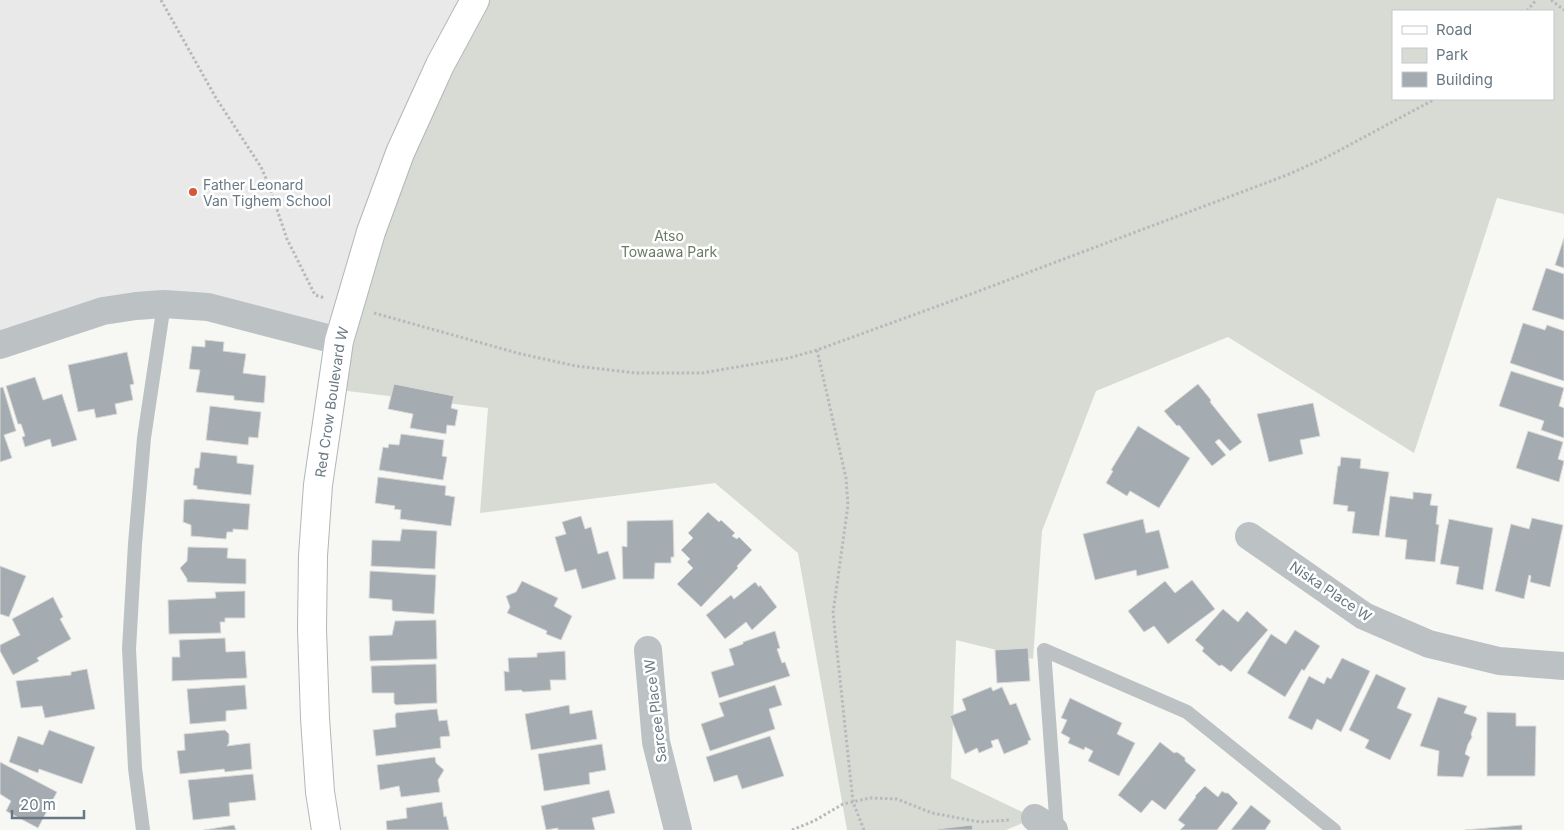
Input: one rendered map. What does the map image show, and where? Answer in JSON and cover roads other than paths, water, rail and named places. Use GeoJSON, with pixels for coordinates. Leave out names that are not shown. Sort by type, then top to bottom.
{"type":"FeatureCollection","features":[{"type":"Feature","properties":{"kind":"street","name":"Red Crow Boulevard W"},"geometry":{"type":"LineString","coordinates":[[326,830],[320,792],[315,718],[312,629],[313,556],[318,485],[339,341],[371,232],[400,153],[440,65],[475,0]]}},
{"type":"Feature","properties":{"kind":"street"},"geometry":{"type":"LineString","coordinates":[[0,345],[104,311],[164,304],[208,307],[339,341]]}},
{"type":"Feature","properties":{"kind":"street","name":"Niska Place W"},"geometry":{"type":"LineString","coordinates":[[1249,536],[1364,616],[1429,644],[1499,661],[1564,666]]}},
{"type":"Feature","properties":{"kind":"street","name":"Sarcee Place W"},"geometry":{"type":"LineString","coordinates":[[648,650],[656,742],[678,830]]}},
{"type":"Feature","properties":{"kind":"lane"},"geometry":{"type":"LineString","coordinates":[[143,830],[135,768],[129,650],[144,438],[164,304]]}},
{"type":"Feature","properties":{"kind":"lane"},"geometry":{"type":"LineString","coordinates":[[1049,826],[1044,650],[1187,712],[1334,830]]}},
{"type":"Feature","properties":{"kind":"place","name":"Father Leonard Van Tighem School"},"geometry":{"type":"Point","coordinates":[193,192]}},
{"type":"Feature","properties":{"kind":"park label","name":"Atso Towaawa Park"},"geometry":{"type":"Point","coordinates":[669,244]}}]}
